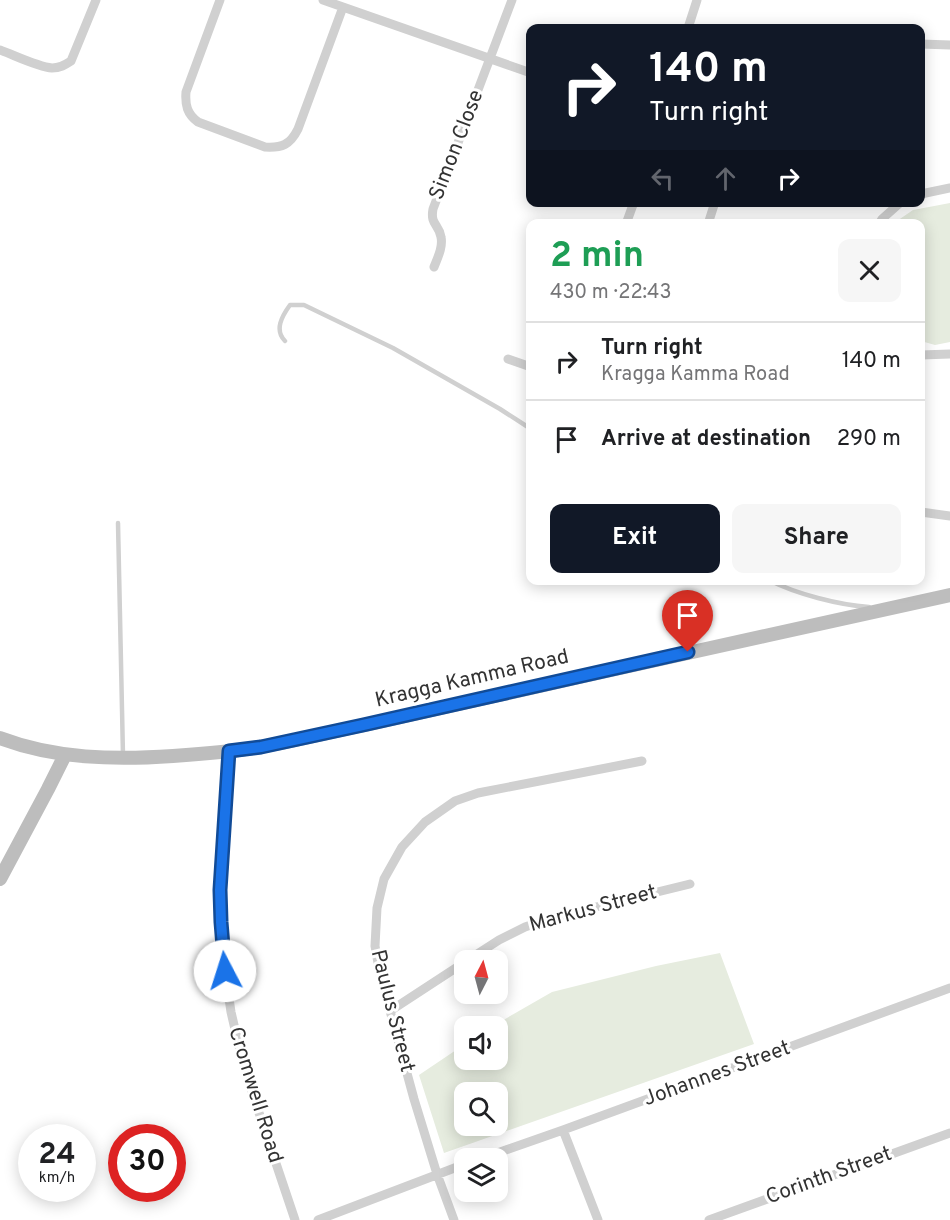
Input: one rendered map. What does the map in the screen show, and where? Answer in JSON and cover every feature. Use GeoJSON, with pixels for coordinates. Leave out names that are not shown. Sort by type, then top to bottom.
{"type":"FeatureCollection","features":[{"type":"Feature","properties":{"kind":"main road","name":"Kragga Kamma Road"},"geometry":{"type":"LineString","coordinates":[[0,738],[26,747],[65,755],[96,758],[229,751],[261,747],[950,595]]}},
{"type":"Feature","properties":{"kind":"main road"},"geometry":{"type":"LineString","coordinates":[[0,879],[65,755]]}},
{"type":"Feature","properties":{"kind":"street"},"geometry":{"type":"LineString","coordinates":[[0,50],[53,68],[71,62],[96,0]]}},
{"type":"Feature","properties":{"kind":"street"},"geometry":{"type":"LineString","coordinates":[[220,0],[186,92],[187,109],[191,117],[198,122],[265,147],[275,148],[293,139],[298,129],[343,7]]}},
{"type":"Feature","properties":{"kind":"street"},"geometry":{"type":"LineString","coordinates":[[323,0],[526,71]]}},
{"type":"Feature","properties":{"kind":"street","name":"Simon Close"},"geometry":{"type":"LineString","coordinates":[[434,267],[442,239],[432,217],[433,209],[512,0]]}},
{"type":"Feature","properties":{"kind":"street"},"geometry":{"type":"LineString","coordinates":[[689,24],[697,0]]}},
{"type":"Feature","properties":{"kind":"street"},"geometry":{"type":"LineString","coordinates":[[925,44],[950,45]]}},
{"type":"Feature","properties":{"kind":"street"},"geometry":{"type":"LineString","coordinates":[[925,193],[950,188]]}},
{"type":"Feature","properties":{"kind":"street"},"geometry":{"type":"LineString","coordinates":[[882,219],[895,207]]}},
{"type":"Feature","properties":{"kind":"street"},"geometry":{"type":"LineString","coordinates":[[925,355],[950,354]]}},
{"type":"Feature","properties":{"kind":"street"},"geometry":{"type":"LineString","coordinates":[[508,359],[526,365]]}},
{"type":"Feature","properties":{"kind":"street"},"geometry":{"type":"LineString","coordinates":[[925,513],[950,516]]}},
{"type":"Feature","properties":{"kind":"street","name":"Cromwell Road"},"geometry":{"type":"LineString","coordinates":[[229,751],[220,890],[231,1012],[244,1068],[295,1220]]}},
{"type":"Feature","properties":{"kind":"street","name":"Paulus Street"},"geometry":{"type":"LineString","coordinates":[[454,1220],[437,1174],[390,1011],[375,945],[377,908],[384,879],[402,847],[424,822],[455,801],[478,793],[642,761]]}},
{"type":"Feature","properties":{"kind":"street","name":"Markus Street"},"geometry":{"type":"LineString","coordinates":[[484,950],[525,927],[551,918],[690,884]]}},
{"type":"Feature","properties":{"kind":"street","name":"Markus Street"},"geometry":{"type":"LineString","coordinates":[[390,1011],[454,969]]}},
{"type":"Feature","properties":{"kind":"street","name":"Johannes Street"},"geometry":{"type":"LineString","coordinates":[[508,1149],[950,988]]}},
{"type":"Feature","properties":{"kind":"street"},"geometry":{"type":"LineString","coordinates":[[563,1130],[598,1220]]}},
{"type":"Feature","properties":{"kind":"street","name":"Corinth Street"},"geometry":{"type":"LineString","coordinates":[[709,1220],[950,1133]]}},
{"type":"Feature","properties":{"kind":"street"},"geometry":{"type":"LineString","coordinates":[[318,1220],[454,1168]]}},
{"type":"Feature","properties":{"kind":"lane"},"geometry":{"type":"LineString","coordinates":[[285,341],[279,327],[286,311],[290,305],[304,305],[393,348],[526,426]]}},
{"type":"Feature","properties":{"kind":"lane"},"geometry":{"type":"LineString","coordinates":[[118,523],[123,758]]}},
{"type":"Feature","properties":{"kind":"lane"},"geometry":{"type":"LineString","coordinates":[[781,585],[795,591],[857,607],[890,609]]}},
{"type":"Feature","properties":{"kind":"shaded area"},"geometry":{"type":"Polygon","coordinates":[[[950,203],[950,342],[935,345],[925,342],[925,219],[900,219],[913,210],[950,203]]]}},
{"type":"Feature","properties":{"kind":"shaded area"},"geometry":{"type":"Polygon","coordinates":[[[720,953],[754,1044],[508,1130],[508,1082],[454,1082],[454,1136],[492,1136],[444,1153],[419,1075],[454,1051],[454,1070],[508,1070],[508,1017],[552,992],[656,966],[720,953]]]}},
{"type":"Feature","properties":{"kind":"route"},"geometry":{"type":"LineString","coordinates":[[225,971],[220,890],[229,751],[261,747],[428,711],[688,652]]}}]}
